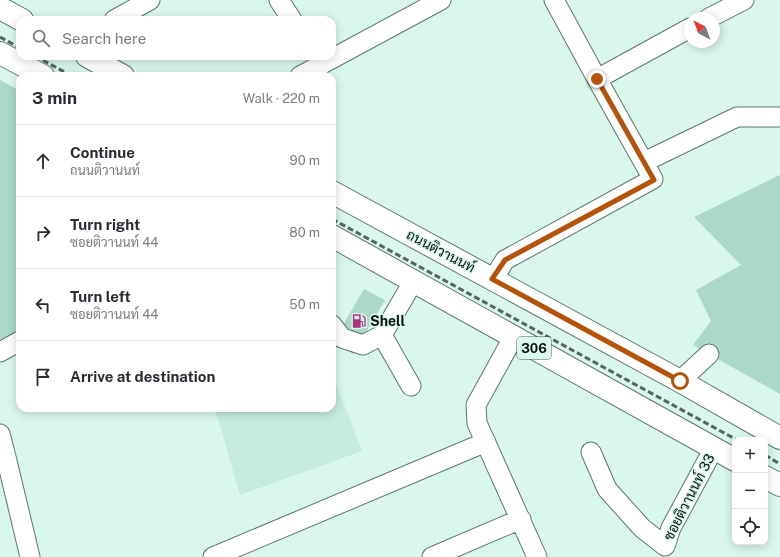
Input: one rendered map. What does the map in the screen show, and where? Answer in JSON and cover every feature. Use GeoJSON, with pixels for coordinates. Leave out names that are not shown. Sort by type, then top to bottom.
{"type":"FeatureCollection","features":[{"type":"Feature","properties":{"kind":"main road"},"geometry":{"type":"LineString","coordinates":[[0,8],[16,17]]}},
{"type":"Feature","properties":{"kind":"main road"},"geometry":{"type":"LineString","coordinates":[[0,53],[35,72]]}},
{"type":"Feature","properties":{"kind":"main road"},"geometry":{"type":"LineString","coordinates":[[94,60],[116,72]]}},
{"type":"Feature","properties":{"kind":"main road","name":"ถนนติวานนท์"},"geometry":{"type":"LineString","coordinates":[[336,194],[680,381],[780,438]]}},
{"type":"Feature","properties":{"kind":"main road","name":"306"},"geometry":{"type":"LineString","coordinates":[[336,239],[514,336],[732,458]]}},
{"type":"Feature","properties":{"kind":"main road"},"geometry":{"type":"LineString","coordinates":[[768,479],[780,486]]}},
{"type":"Feature","properties":{"kind":"street"},"geometry":{"type":"LineString","coordinates":[[121,16],[150,0]]}},
{"type":"Feature","properties":{"kind":"street"},"geometry":{"type":"LineString","coordinates":[[279,0],[289,16]]}},
{"type":"Feature","properties":{"kind":"street"},"geometry":{"type":"LineString","coordinates":[[336,51],[441,0]]}},
{"type":"Feature","properties":{"kind":"street"},"geometry":{"type":"LineString","coordinates":[[492,279],[505,260],[654,180],[554,0]]}},
{"type":"Feature","properties":{"kind":"street"},"geometry":{"type":"LineString","coordinates":[[720,12],[744,0]]}},
{"type":"Feature","properties":{"kind":"street"},"geometry":{"type":"LineString","coordinates":[[597,79],[684,31]]}},
{"type":"Feature","properties":{"kind":"street"},"geometry":{"type":"LineString","coordinates":[[304,72],[318,60]]}},
{"type":"Feature","properties":{"kind":"street"},"geometry":{"type":"LineString","coordinates":[[644,162],[737,117],[780,117]]}},
{"type":"Feature","properties":{"kind":"street"},"geometry":{"type":"LineString","coordinates":[[336,330],[342,338],[363,345],[382,335],[413,282]]}},
{"type":"Feature","properties":{"kind":"street"},"geometry":{"type":"LineString","coordinates":[[382,335],[412,386]]}},
{"type":"Feature","properties":{"kind":"street"},"geometry":{"type":"LineString","coordinates":[[514,336],[476,405],[477,423],[537,557]]}},
{"type":"Feature","properties":{"kind":"street"},"geometry":{"type":"LineString","coordinates":[[0,352],[16,343]]}},
{"type":"Feature","properties":{"kind":"street"},"geometry":{"type":"LineString","coordinates":[[680,381],[709,354]]}},
{"type":"Feature","properties":{"kind":"street"},"geometry":{"type":"LineString","coordinates":[[0,434],[3,463],[30,557]]}},
{"type":"Feature","properties":{"kind":"street"},"geometry":{"type":"LineString","coordinates":[[213,557],[486,442]]}},
{"type":"Feature","properties":{"kind":"street","name":"ซอยติวานนท์ 33"},"geometry":{"type":"LineString","coordinates":[[666,552],[671,528],[714,448]]}},
{"type":"Feature","properties":{"kind":"street"},"geometry":{"type":"LineString","coordinates":[[591,452],[607,489],[666,552]]}},
{"type":"Feature","properties":{"kind":"street"},"geometry":{"type":"LineString","coordinates":[[432,557],[521,519]]}},
{"type":"Feature","properties":{"kind":"shaded area"},"geometry":{"type":"Polygon","coordinates":[[[336,383],[362,451],[240,495],[216,412],[336,412],[336,383]]]}},
{"type":"Feature","properties":{"kind":"building"},"geometry":{"type":"Polygon","coordinates":[[[0,80],[16,89],[16,332],[0,340],[0,80]]]}},
{"type":"Feature","properties":{"kind":"building"},"geometry":{"type":"Polygon","coordinates":[[[780,175],[780,394],[693,345],[711,321],[696,290],[741,265],[694,217],[780,175]]]}},
{"type":"Feature","properties":{"kind":"building","name":"Shell"},"geometry":{"type":"Polygon","coordinates":[[[364,289],[385,300],[353,354],[336,344],[336,337],[364,289]]]}},
{"type":"Feature","properties":{"kind":"railway"},"geometry":{"type":"LineString","coordinates":[[0,37],[16,46]]}},
{"type":"Feature","properties":{"kind":"railway"},"geometry":{"type":"LineString","coordinates":[[42,60],[65,72]]}},
{"type":"Feature","properties":{"kind":"railway"},"geometry":{"type":"LineString","coordinates":[[336,221],[732,437]]}},
{"type":"Feature","properties":{"kind":"railway"},"geometry":{"type":"LineString","coordinates":[[768,457],[780,464]]}},
{"type":"Feature","properties":{"kind":"place","name":"Shell"},"geometry":{"type":"Point","coordinates":[359,321]}},
{"type":"Feature","properties":{"kind":"route"},"geometry":{"type":"LineString","coordinates":[[597,79],[654,180],[505,260],[492,279],[680,381]]}}]}
